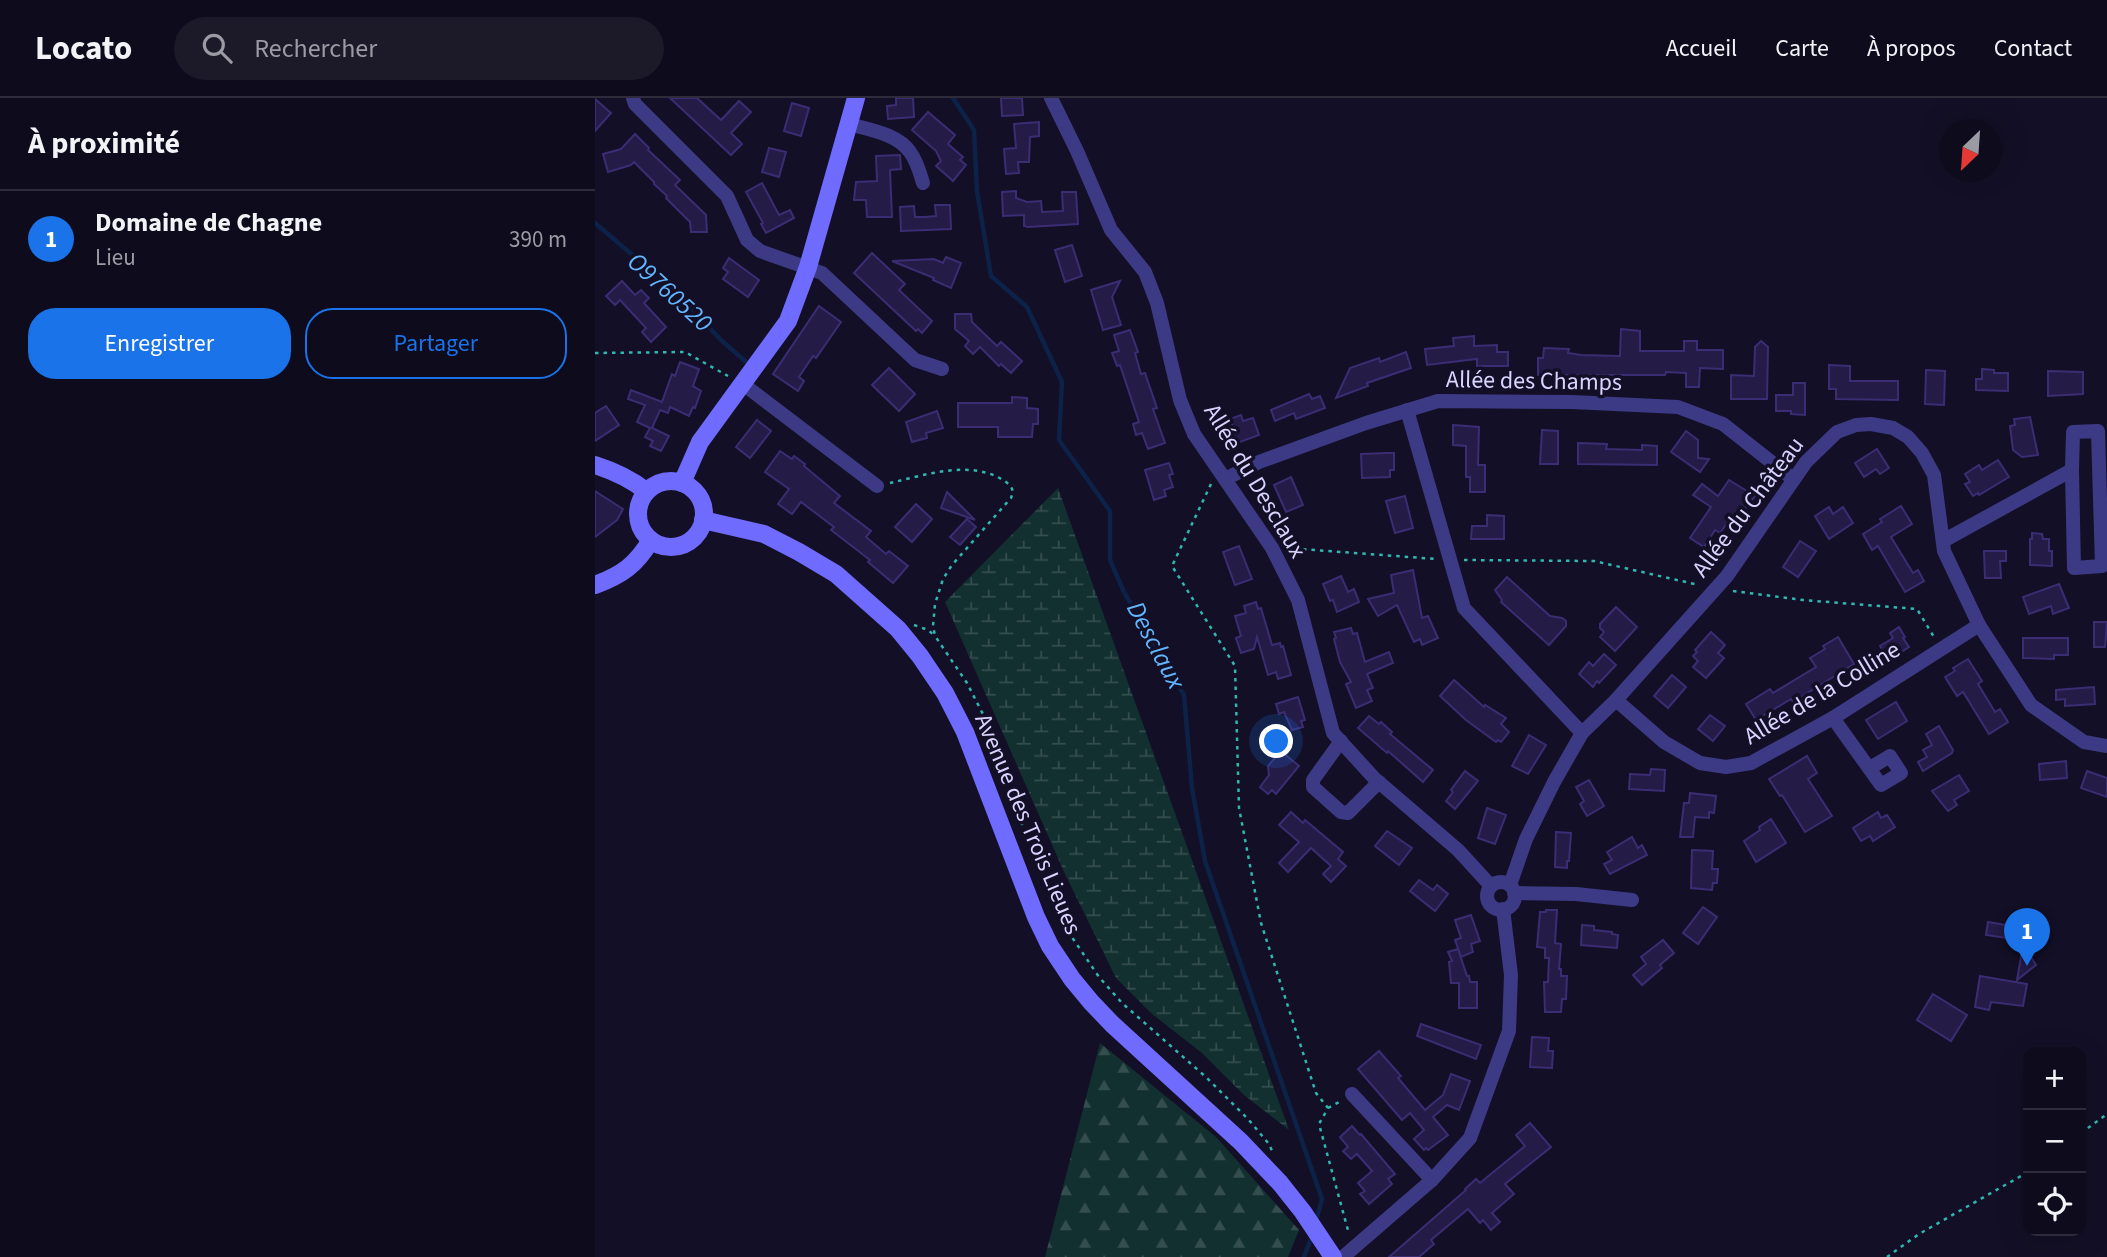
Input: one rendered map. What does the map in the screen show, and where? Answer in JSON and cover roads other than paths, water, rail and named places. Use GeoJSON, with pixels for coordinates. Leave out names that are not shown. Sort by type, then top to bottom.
{"type":"FeatureCollection","features":[{"type":"Feature","properties":{"kind":"main road"},"geometry":{"type":"LineString","coordinates":[[682,483],[700,442],[789,321],[808,267],[856,98]]}},
{"type":"Feature","properties":{"kind":"main road"},"geometry":{"type":"LineString","coordinates":[[595,465],[612,470],[646,491]]}},
{"type":"Feature","properties":{"kind":"main road"},"geometry":{"type":"LineString","coordinates":[[663,482],[682,483],[697,494],[703,510],[703,520],[692,539],[683,545],[661,545],[643,532],[639,522],[640,500],[646,491],[663,482]]}},
{"type":"Feature","properties":{"kind":"main road","name":"Avenue des Trois Lieues"},"geometry":{"type":"LineString","coordinates":[[703,520],[764,534],[799,552],[836,574],[898,629],[945,693],[965,732],[1036,917],[1050,946],[1072,979],[1112,1024],[1241,1142],[1303,1212],[1333,1257]]}},
{"type":"Feature","properties":{"kind":"main road"},"geometry":{"type":"LineString","coordinates":[[595,585],[623,573],[642,555],[651,540]]}},
{"type":"Feature","properties":{"kind":"street"},"geometry":{"type":"LineString","coordinates":[[633,98],[635,104],[727,195],[747,240],[760,251],[822,273],[915,360],[942,369]]}},
{"type":"Feature","properties":{"kind":"street","name":"Allée du Desclaux"},"geometry":{"type":"LineString","coordinates":[[1051,98],[1111,230],[1146,272],[1157,303],[1180,400],[1194,434],[1272,548],[1298,600],[1333,733],[1379,782],[1458,850],[1491,886]]}},
{"type":"Feature","properties":{"kind":"street"},"geometry":{"type":"LineString","coordinates":[[849,124],[890,136],[903,144],[911,152],[923,183]]}},
{"type":"Feature","properties":{"kind":"street"},"geometry":{"type":"LineString","coordinates":[[743,384],[877,486]]}},
{"type":"Feature","properties":{"kind":"street","name":"Allée des Champs"},"geometry":{"type":"LineString","coordinates":[[1221,475],[1439,401],[1572,402],[1678,407],[1723,424],[1793,480]]}},
{"type":"Feature","properties":{"kind":"street"},"geometry":{"type":"LineString","coordinates":[[1407,410],[1464,608],[1582,733]]}},
{"type":"Feature","properties":{"kind":"street","name":"Allée du Château"},"geometry":{"type":"LineString","coordinates":[[1512,889],[1526,839],[1582,733],[1616,700],[1717,589],[1806,462],[1837,432],[1856,425],[1871,424],[1893,428],[1908,437],[1922,453],[1934,475],[1944,551],[1979,625],[2031,705],[2084,742],[2107,747]]}},
{"type":"Feature","properties":{"kind":"street"},"geometry":{"type":"LineString","coordinates":[[2098,430],[2102,566],[2074,568],[2072,470],[2073,432],[2098,430]]}},
{"type":"Feature","properties":{"kind":"street"},"geometry":{"type":"LineString","coordinates":[[1943,541],[2072,470]]}},
{"type":"Feature","properties":{"kind":"street","name":"Allée de la Colline"},"geometry":{"type":"LineString","coordinates":[[1616,700],[1664,742],[1700,764],[1726,767],[1751,763],[1833,718],[1979,625]]}},
{"type":"Feature","properties":{"kind":"street"},"geometry":{"type":"LineString","coordinates":[[1833,718],[1870,768]]}},
{"type":"Feature","properties":{"kind":"street"},"geometry":{"type":"LineString","coordinates":[[1341,741],[1313,780],[1313,787],[1346,814],[1379,782]]}},
{"type":"Feature","properties":{"kind":"street"},"geometry":{"type":"LineString","coordinates":[[1512,889],[1511,905],[1503,909],[1495,908],[1489,902],[1487,894],[1491,886],[1498,882],[1512,889],[1632,900]]}},
{"type":"Feature","properties":{"kind":"street"},"geometry":{"type":"LineString","coordinates":[[1348,1252],[1431,1180],[1471,1138],[1509,1031],[1511,975],[1503,909]]}},
{"type":"Feature","properties":{"kind":"street"},"geometry":{"type":"LineString","coordinates":[[1352,1094],[1431,1180]]}},
{"type":"Feature","properties":{"kind":"waterway","name":"Desclaux"},"geometry":{"type":"LineString","coordinates":[[953,98],[974,130],[977,191],[991,276],[1027,307],[1062,382],[1059,440],[1110,511],[1110,560],[1124,592],[1184,695],[1192,788],[1205,861],[1322,1199],[1316,1221]]}},
{"type":"Feature","properties":{"kind":"waterway","name":"O9760520"},"geometry":{"type":"LineString","coordinates":[[595,223],[676,292],[721,340],[745,361]]}},
{"type":"Feature","properties":{"kind":"waterway","name":"Desclaux"},"geometry":{"type":"LineString","coordinates":[[1304,1257],[1310,1241]]}},
{"type":"Feature","properties":{"kind":"place","name":"Domaine de Chagne"},"geometry":{"type":"Point","coordinates":[2027,966]}}]}
